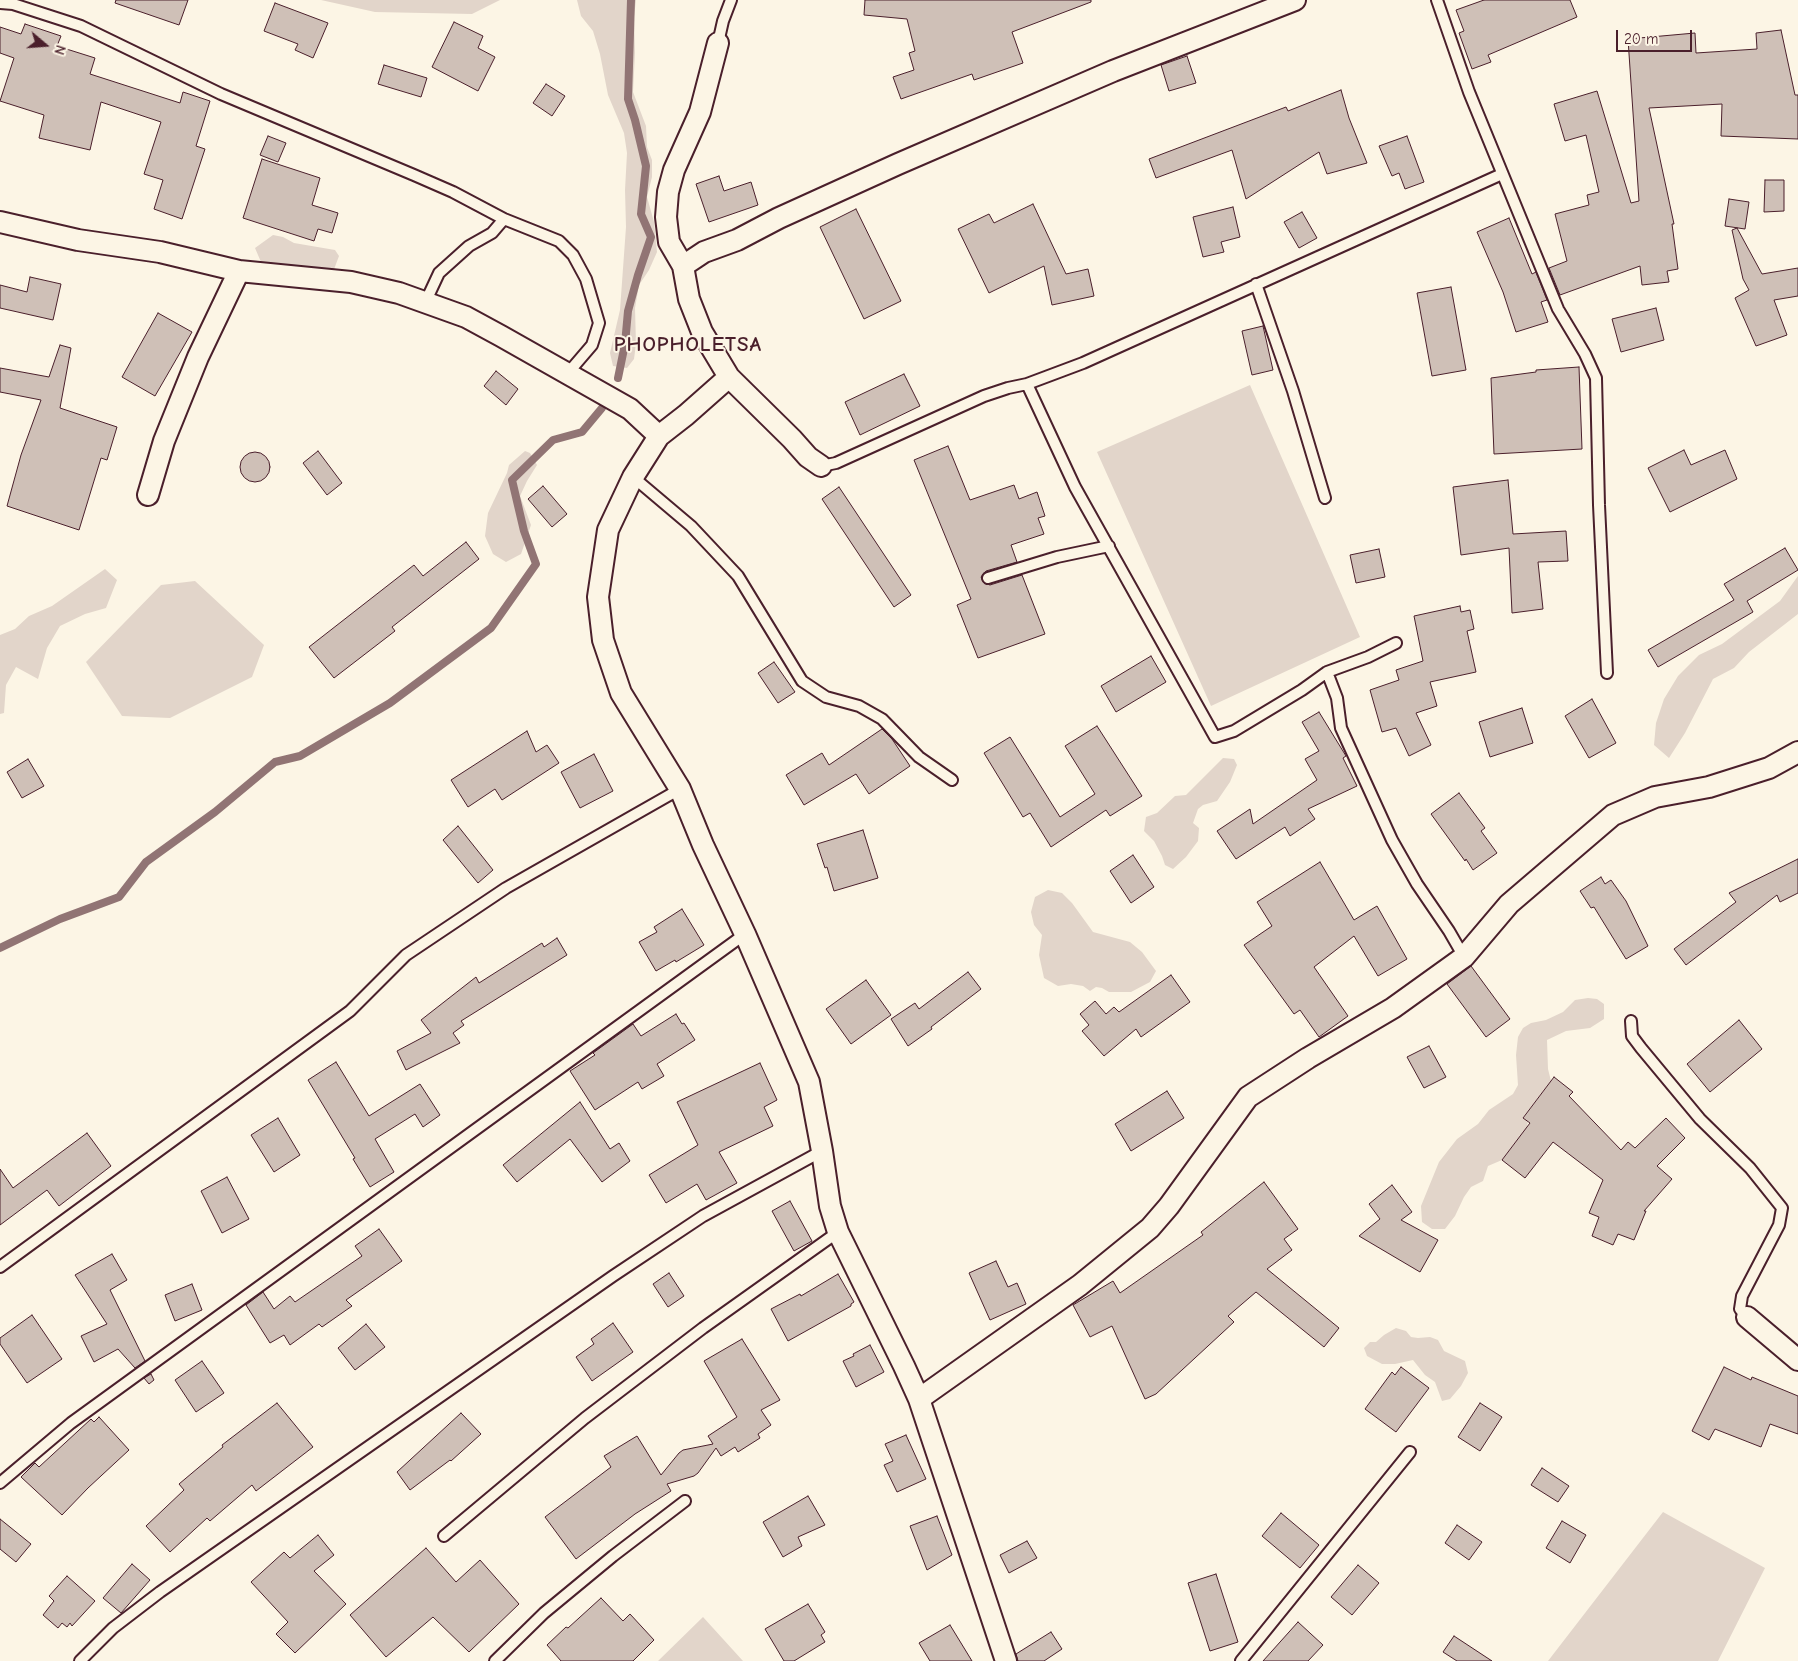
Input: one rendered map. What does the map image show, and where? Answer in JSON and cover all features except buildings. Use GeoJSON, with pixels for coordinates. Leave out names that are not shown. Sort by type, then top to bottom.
{"type":"FeatureCollection","features":[{"type":"Feature","properties":{"kind":"street"},"geometry":{"type":"LineString","coordinates":[[683,266],[704,252],[737,240],[779,218],[898,164],[1266,5],[1295,0]]}},
{"type":"Feature","properties":{"kind":"street"},"geometry":{"type":"LineString","coordinates":[[718,43],[700,112],[674,170],[668,192],[666,216],[669,242],[683,266],[688,298],[702,332],[729,377],[792,438],[808,457],[821,466]]}},
{"type":"Feature","properties":{"kind":"street"},"geometry":{"type":"LineString","coordinates":[[0,222],[78,240],[160,252],[239,271],[351,282],[398,293],[466,317],[630,409],[659,436]]}},
{"type":"Feature","properties":{"kind":"street"},"geometry":{"type":"LineString","coordinates":[[148,494],[164,441],[198,357],[239,271]]}},
{"type":"Feature","properties":{"kind":"street"},"geometry":{"type":"LineString","coordinates":[[729,377],[659,436],[633,477],[608,530],[598,597],[603,640],[620,693],[680,789],[809,1082],[830,1206],[838,1232],[904,1366],[918,1399],[1006,1661]]}},
{"type":"Feature","properties":{"kind":"street"},"geometry":{"type":"LineString","coordinates":[[918,1399],[1080,1285],[1150,1228],[1169,1206],[1248,1097],[1308,1058],[1393,1008],[1464,957],[1509,904],[1613,814],[1656,797],[1709,787],[1769,768],[1798,752]]}},
{"type":"Feature","properties":{"kind":"street"},"geometry":{"type":"LineString","coordinates":[[1747,1316],[1798,1360]]}},
{"type":"Feature","properties":{"kind":"lane"},"geometry":{"type":"LineString","coordinates":[[718,43],[730,0]]}},
{"type":"Feature","properties":{"kind":"lane"},"geometry":{"type":"LineString","coordinates":[[1437,0],[1469,92],[1558,309],[1585,354],[1596,378],[1599,505],[1608,673]]}},
{"type":"Feature","properties":{"kind":"lane"},"geometry":{"type":"LineString","coordinates":[[0,3],[13,4],[81,26],[221,94],[414,175],[453,192],[504,219],[559,241],[573,255],[586,279],[599,323],[592,345],[568,374]]}},
{"type":"Feature","properties":{"kind":"lane"},"geometry":{"type":"LineString","coordinates":[[821,466],[836,463],[984,396],[1027,384],[1082,363],[1502,174]]}},
{"type":"Feature","properties":{"kind":"lane"},"geometry":{"type":"LineString","coordinates":[[425,303],[439,273],[469,246],[492,233],[504,219]]}},
{"type":"Feature","properties":{"kind":"lane"},"geometry":{"type":"LineString","coordinates":[[1256,284],[1293,390],[1325,498]]}},
{"type":"Feature","properties":{"kind":"lane"},"geometry":{"type":"LineString","coordinates":[[1027,384],[1075,487],[1216,737],[1234,731],[1302,690],[1327,672],[1368,657],[1396,643]]}},
{"type":"Feature","properties":{"kind":"lane"},"geometry":{"type":"LineString","coordinates":[[633,477],[691,526],[738,576],[802,681],[826,697],[859,706],[882,719],[919,757],[952,780]]}},
{"type":"Feature","properties":{"kind":"lane"},"geometry":{"type":"LineString","coordinates":[[988,578],[1057,557],[1109,546]]}},
{"type":"Feature","properties":{"kind":"lane"},"geometry":{"type":"LineString","coordinates":[[1327,672],[1337,698],[1341,728],[1392,840],[1416,884],[1464,957]]}},
{"type":"Feature","properties":{"kind":"lane"},"geometry":{"type":"LineString","coordinates":[[0,1267],[350,1011],[406,955],[506,888],[680,789]]}},
{"type":"Feature","properties":{"kind":"lane"},"geometry":{"type":"LineString","coordinates":[[0,1483],[58,1433],[745,934]]}},
{"type":"Feature","properties":{"kind":"lane"},"geometry":{"type":"LineString","coordinates":[[1630,1021],[1632,1036],[1641,1048],[1700,1120],[1750,1168],[1782,1208],[1779,1225],[1742,1296],[1740,1309],[1747,1316]]}},
{"type":"Feature","properties":{"kind":"lane"},"geometry":{"type":"LineString","coordinates":[[80,1661],[113,1628],[160,1592],[613,1276],[703,1216],[822,1151]]}},
{"type":"Feature","properties":{"kind":"lane"},"geometry":{"type":"LineString","coordinates":[[444,1536],[586,1418],[703,1328],[838,1232]]}},
{"type":"Feature","properties":{"kind":"lane"},"geometry":{"type":"LineString","coordinates":[[1241,1661],[1410,1452]]}},
{"type":"Feature","properties":{"kind":"lane"},"geometry":{"type":"LineString","coordinates":[[494,1661],[544,1613],[684,1501]]}},
{"type":"Feature","properties":{"kind":"shaded area"},"geometry":{"type":"Polygon","coordinates":[[[321,0],[500,0],[472,14],[375,12],[321,0]]]}},
{"type":"Feature","properties":{"kind":"shaded area"},"geometry":{"type":"Polygon","coordinates":[[[577,0],[636,0],[633,92],[646,126],[647,147],[652,160],[652,177],[647,197],[654,222],[657,252],[649,270],[639,285],[635,308],[636,344],[634,359],[627,368],[613,366],[610,353],[620,310],[626,227],[627,153],[624,133],[608,95],[600,54],[593,31],[581,16],[577,0]]]}},
{"type":"Feature","properties":{"kind":"shaded area"},"geometry":{"type":"Polygon","coordinates":[[[273,235],[283,237],[294,243],[335,250],[339,256],[333,272],[272,268],[261,262],[255,248],[273,235]]]}},
{"type":"Feature","properties":{"kind":"shaded area"},"geometry":{"type":"Polygon","coordinates":[[[1250,385],[1360,637],[1211,706],[1097,452],[1250,385]]]}},
{"type":"Feature","properties":{"kind":"shaded area"},"geometry":{"type":"Polygon","coordinates":[[[525,451],[530,453],[537,465],[520,496],[531,525],[521,554],[506,562],[493,554],[485,536],[488,513],[509,465],[525,451]]]}},
{"type":"Feature","properties":{"kind":"shaded area"},"geometry":{"type":"Polygon","coordinates":[[[105,569],[117,580],[106,608],[85,614],[60,626],[47,648],[38,679],[16,667],[6,685],[4,713],[0,714],[0,635],[15,629],[29,616],[52,606],[105,569]]]}},
{"type":"Feature","properties":{"kind":"shaded area"},"geometry":{"type":"Polygon","coordinates":[[[1798,576],[1798,614],[1749,652],[1734,668],[1713,679],[1685,733],[1669,758],[1654,745],[1656,723],[1664,699],[1678,676],[1699,655],[1722,644],[1780,601],[1798,576]]]}},
{"type":"Feature","properties":{"kind":"shaded area"},"geometry":{"type":"Polygon","coordinates":[[[195,581],[264,645],[252,677],[170,718],[122,716],[86,662],[161,585],[195,581]]]}},
{"type":"Feature","properties":{"kind":"shaded area"},"geometry":{"type":"Polygon","coordinates":[[[1223,758],[1234,759],[1237,765],[1230,782],[1217,801],[1203,805],[1198,809],[1193,823],[1199,828],[1198,841],[1186,857],[1173,869],[1165,865],[1154,841],[1144,831],[1146,817],[1157,813],[1175,796],[1186,795],[1223,758]]]}},
{"type":"Feature","properties":{"kind":"shaded area"},"geometry":{"type":"Polygon","coordinates":[[[1048,890],[1062,893],[1072,903],[1093,932],[1130,942],[1142,952],[1156,971],[1150,982],[1131,992],[1109,992],[1096,987],[1090,991],[1083,986],[1071,984],[1058,986],[1044,978],[1039,955],[1042,935],[1034,925],[1031,912],[1035,897],[1048,890]]]}},
{"type":"Feature","properties":{"kind":"shaded area"},"geometry":{"type":"Polygon","coordinates":[[[1597,999],[1604,1004],[1604,1019],[1590,1028],[1566,1031],[1547,1040],[1548,1069],[1551,1081],[1523,1117],[1528,1121],[1525,1136],[1514,1144],[1502,1160],[1488,1166],[1483,1181],[1471,1187],[1455,1216],[1445,1229],[1432,1229],[1422,1222],[1421,1206],[1439,1162],[1457,1139],[1478,1124],[1489,1110],[1513,1094],[1518,1085],[1516,1055],[1518,1037],[1523,1028],[1531,1023],[1546,1020],[1563,1012],[1575,1000],[1597,999]]]}},
{"type":"Feature","properties":{"kind":"shaded area"},"geometry":{"type":"Polygon","coordinates":[[[1396,1328],[1406,1331],[1411,1337],[1430,1337],[1438,1340],[1444,1351],[1465,1361],[1468,1373],[1461,1386],[1450,1399],[1442,1401],[1435,1382],[1425,1375],[1413,1360],[1395,1364],[1382,1364],[1367,1356],[1364,1348],[1370,1342],[1376,1342],[1396,1328]]]}},
{"type":"Feature","properties":{"kind":"shaded area"},"geometry":{"type":"Polygon","coordinates":[[[1663,1512],[1765,1568],[1718,1661],[1548,1661],[1663,1512]]]}},
{"type":"Feature","properties":{"kind":"shaded area"},"geometry":{"type":"Polygon","coordinates":[[[703,1617],[743,1661],[658,1661],[703,1617]]]}},
{"type":"Feature","properties":{"kind":"waterway"},"geometry":{"type":"LineString","coordinates":[[618,378],[625,344],[628,311],[651,237],[641,214],[646,166],[628,99],[631,0]]}},
{"type":"Feature","properties":{"kind":"waterway"},"geometry":{"type":"LineString","coordinates":[[0,948],[60,919],[119,897],[146,862],[215,812],[275,762],[300,756],[390,703],[491,628],[536,564],[524,531],[512,480],[553,440],[582,432],[602,408]]}},
{"type":"Feature","properties":{"kind":"district","name":"PHOPHOLETSA"},"geometry":{"type":"Point","coordinates":[688,345]}}]}
